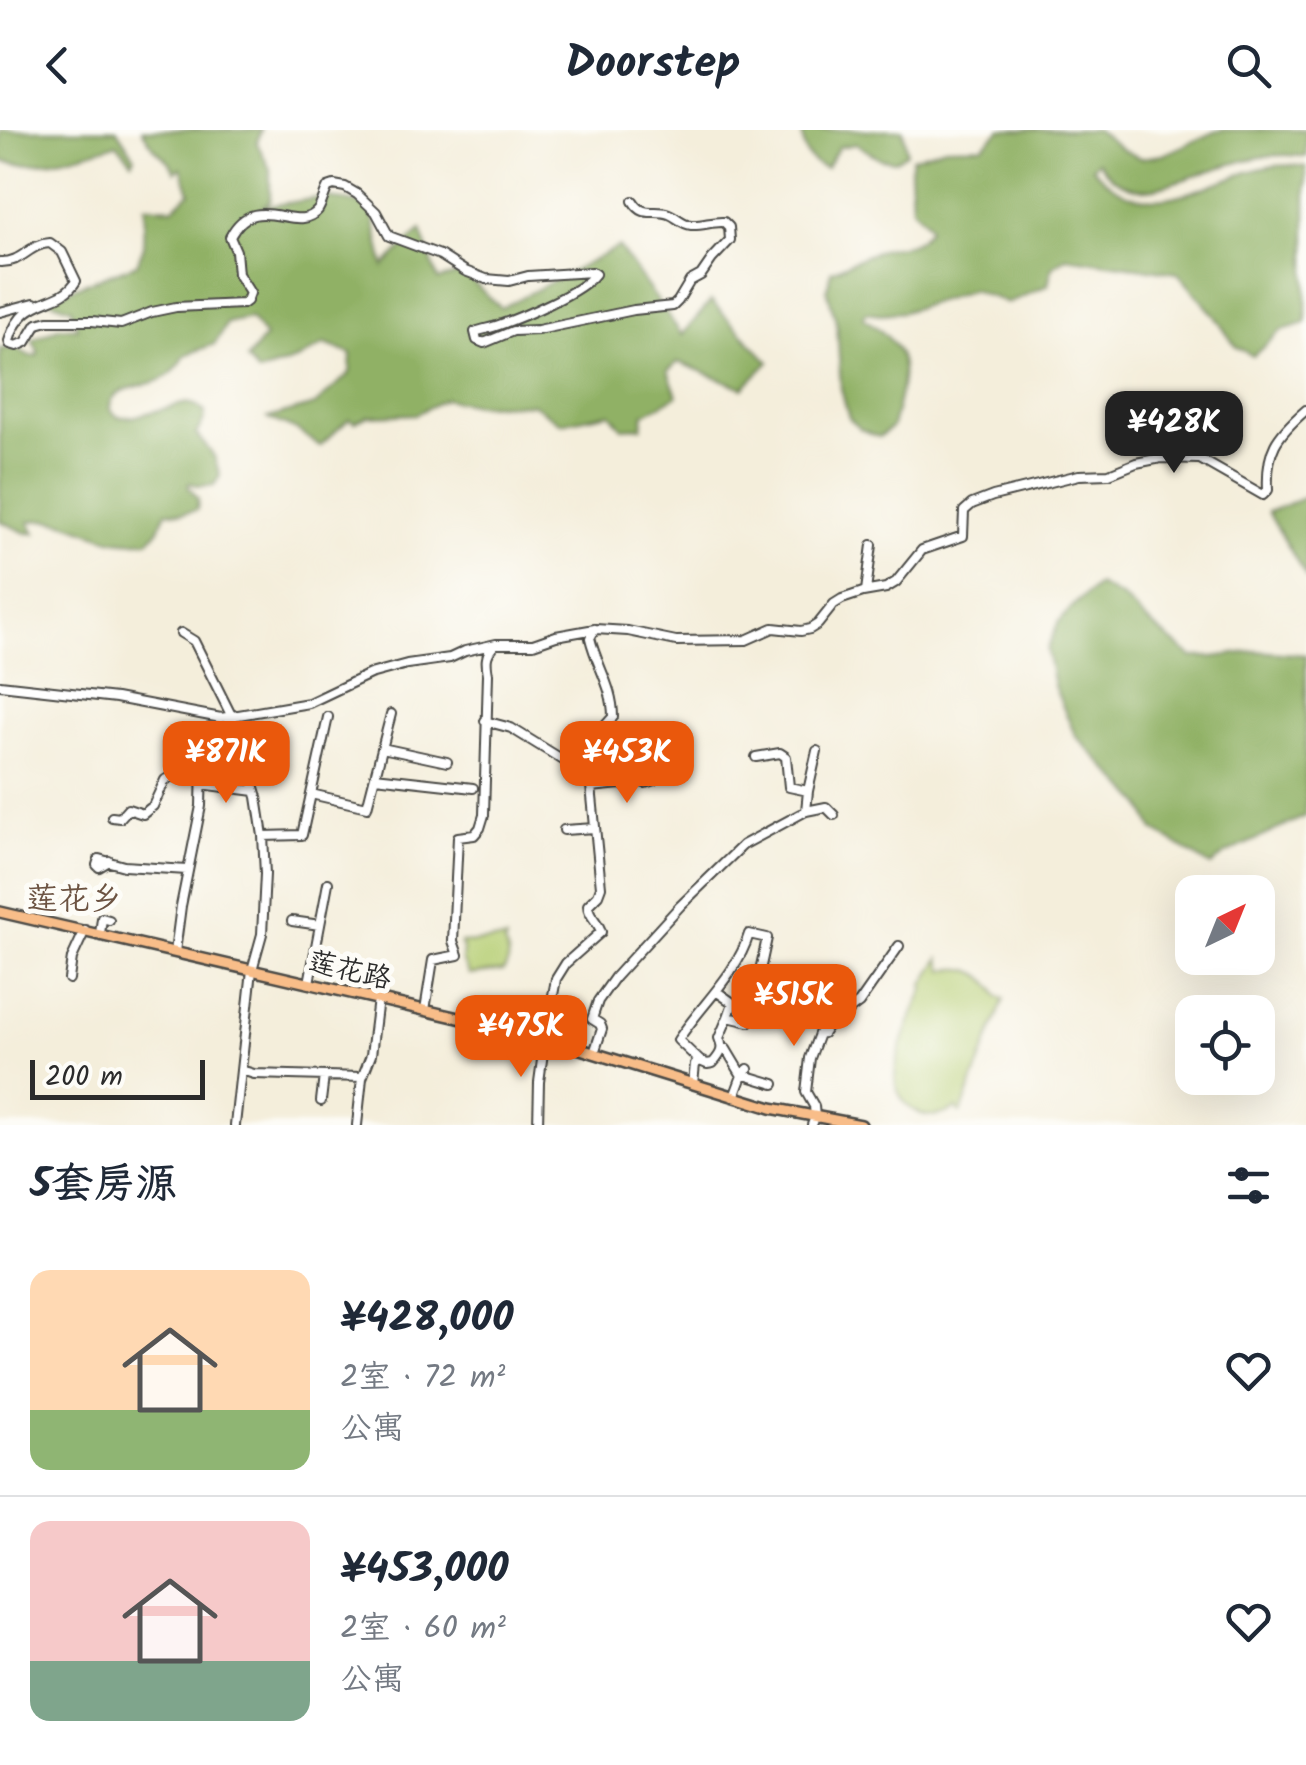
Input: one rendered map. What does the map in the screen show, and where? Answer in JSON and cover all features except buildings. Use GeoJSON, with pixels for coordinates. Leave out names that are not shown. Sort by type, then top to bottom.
{"type":"FeatureCollection","features":[{"type":"Feature","properties":{"kind":"main road","name":"莲花路"},"geometry":{"type":"LineString","coordinates":[[0,912],[544,1038],[814,1121],[861,1125]]}},
{"type":"Feature","properties":{"kind":"street"},"geometry":{"type":"LineString","coordinates":[[0,345],[18,346],[26,342],[33,328],[48,321],[120,324],[176,307],[243,304],[250,293],[238,274],[230,237],[242,219],[264,213],[286,217],[312,214],[328,187],[334,185],[345,187],[369,203],[389,236],[440,255],[486,279],[509,281],[528,276],[595,274],[588,282],[544,305],[476,332],[479,343],[494,341],[513,331],[673,306],[690,280],[701,275],[730,240],[730,228],[724,222],[713,221],[686,224],[670,214],[644,212],[633,201]]}},
{"type":"Feature","properties":{"kind":"street"},"geometry":{"type":"LineString","coordinates":[[0,262],[12,262],[39,244],[50,243],[68,262],[76,281],[68,291],[29,309],[17,320],[10,344]]}},
{"type":"Feature","properties":{"kind":"street"},"geometry":{"type":"LineString","coordinates":[[0,312],[49,299]]}},
{"type":"Feature","properties":{"kind":"street"},"geometry":{"type":"LineString","coordinates":[[0,685],[116,698],[221,718],[309,704],[370,674],[407,664],[450,658],[496,644],[532,644],[595,629],[676,640],[746,640],[773,628],[810,629],[834,604],[896,582],[922,550],[963,536],[964,511],[993,496],[1069,477],[1109,474],[1136,463],[1186,457],[1200,459],[1264,494],[1268,490],[1270,452],[1278,438],[1306,410]]}},
{"type":"Feature","properties":{"kind":"street"},"geometry":{"type":"LineString","coordinates":[[866,591],[872,545]]}},
{"type":"Feature","properties":{"kind":"street"},"geometry":{"type":"LineString","coordinates":[[538,1125],[544,1038],[559,972],[602,932],[588,910],[588,904],[601,888],[587,746],[613,717],[613,700],[590,638],[595,629]]}},
{"type":"Feature","properties":{"kind":"street"},"geometry":{"type":"LineString","coordinates":[[181,632],[194,641],[232,717],[255,791],[263,836],[262,934],[252,970],[235,1125]]}},
{"type":"Feature","properties":{"kind":"street"},"geometry":{"type":"LineString","coordinates":[[425,1010],[433,960],[458,955],[453,942],[458,836],[474,835],[482,822],[486,662],[488,652],[496,644]]}},
{"type":"Feature","properties":{"kind":"street"},"geometry":{"type":"LineString","coordinates":[[311,794],[367,808],[391,714]]}},
{"type":"Feature","properties":{"kind":"street"},"geometry":{"type":"LineString","coordinates":[[175,952],[201,806],[203,762],[221,718]]}},
{"type":"Feature","properties":{"kind":"street"},"geometry":{"type":"LineString","coordinates":[[263,836],[302,835],[328,718]]}},
{"type":"Feature","properties":{"kind":"street"},"geometry":{"type":"LineString","coordinates":[[485,721],[511,728],[568,763],[569,773]]}},
{"type":"Feature","properties":{"kind":"street"},"geometry":{"type":"LineString","coordinates":[[382,748],[447,762]]}},
{"type":"Feature","properties":{"kind":"street"},"geometry":{"type":"LineString","coordinates":[[112,817],[120,818],[128,809],[142,814],[153,806],[165,780],[203,762],[246,762],[270,750]]}},
{"type":"Feature","properties":{"kind":"street"},"geometry":{"type":"LineString","coordinates":[[806,811],[817,750]]}},
{"type":"Feature","properties":{"kind":"street"},"geometry":{"type":"LineString","coordinates":[[756,757],[780,753],[786,757],[789,787],[808,791]]}},
{"type":"Feature","properties":{"kind":"street"},"geometry":{"type":"LineString","coordinates":[[555,773],[590,773]]}},
{"type":"Feature","properties":{"kind":"street"},"geometry":{"type":"LineString","coordinates":[[375,777],[473,788]]}},
{"type":"Feature","properties":{"kind":"street"},"geometry":{"type":"LineString","coordinates":[[591,787],[627,787],[654,780]]}},
{"type":"Feature","properties":{"kind":"street"},"geometry":{"type":"LineString","coordinates":[[202,784],[255,791]]}},
{"type":"Feature","properties":{"kind":"street"},"geometry":{"type":"LineString","coordinates":[[594,1053],[602,1030],[592,1019],[598,1001],[614,977],[680,906],[743,846],[806,811],[826,807],[834,816]]}},
{"type":"Feature","properties":{"kind":"street"},"geometry":{"type":"LineString","coordinates":[[564,830],[595,828]]}},
{"type":"Feature","properties":{"kind":"street"},"geometry":{"type":"LineString","coordinates":[[109,861],[124,866],[188,870]]}},
{"type":"Feature","properties":{"kind":"street"},"geometry":{"type":"LineString","coordinates":[[309,983],[328,883]]}},
{"type":"Feature","properties":{"kind":"street"},"geometry":{"type":"LineString","coordinates":[[100,934],[102,918],[109,920]]}},
{"type":"Feature","properties":{"kind":"street"},"geometry":{"type":"LineString","coordinates":[[292,921],[320,925]]}},
{"type":"Feature","properties":{"kind":"street"},"geometry":{"type":"LineString","coordinates":[[68,980],[84,930]]}},
{"type":"Feature","properties":{"kind":"street"},"geometry":{"type":"LineString","coordinates":[[716,991],[733,1003],[719,1038],[722,1052],[707,1064],[678,1040],[744,952],[749,934],[766,938],[749,1022],[728,1017]]}},
{"type":"Feature","properties":{"kind":"street"},"geometry":{"type":"LineString","coordinates":[[814,1121],[813,1101],[806,1092],[810,1058],[820,1037],[859,1003],[900,946]]}},
{"type":"Feature","properties":{"kind":"street"},"geometry":{"type":"LineString","coordinates":[[757,990],[823,1024],[820,1037]]}},
{"type":"Feature","properties":{"kind":"street"},"geometry":{"type":"LineString","coordinates":[[357,1125],[362,1077],[372,1055],[378,999]]}},
{"type":"Feature","properties":{"kind":"street"},"geometry":{"type":"LineString","coordinates":[[726,1049],[745,1072],[774,1084]]}},
{"type":"Feature","properties":{"kind":"street"},"geometry":{"type":"LineString","coordinates":[[693,1084],[695,1064],[700,1060]]}},
{"type":"Feature","properties":{"kind":"street"},"geometry":{"type":"LineString","coordinates":[[241,1070],[254,1074],[362,1077]]}},
{"type":"Feature","properties":{"kind":"street"},"geometry":{"type":"LineString","coordinates":[[734,1098],[745,1072]]}},
{"type":"Feature","properties":{"kind":"street"},"geometry":{"type":"LineString","coordinates":[[320,1100],[324,1076]]}},
{"type":"Feature","properties":{"kind":"green space"},"geometry":{"type":"Polygon","coordinates":[[[0,130],[117,130],[135,157],[132,161],[117,144],[58,160],[13,163],[0,160],[0,130]]]}},
{"type":"Feature","properties":{"kind":"green space"},"geometry":{"type":"Polygon","coordinates":[[[142,130],[261,130],[257,143],[270,169],[270,201],[262,207],[325,197],[371,206],[384,266],[421,230],[438,280],[463,273],[501,308],[619,247],[682,335],[711,301],[769,362],[743,388],[678,362],[668,371],[677,396],[644,414],[642,427],[622,428],[610,413],[561,423],[533,404],[475,405],[445,399],[416,414],[368,416],[355,422],[349,419],[320,446],[297,430],[268,418],[315,405],[350,373],[351,354],[325,344],[299,359],[258,373],[247,359],[265,337],[250,318],[227,323],[215,344],[185,355],[167,377],[129,388],[111,402],[110,410],[118,417],[187,403],[205,412],[196,434],[214,456],[220,476],[214,485],[190,483],[188,486],[198,499],[197,510],[166,511],[158,531],[148,541],[115,540],[50,520],[29,522],[35,533],[26,533],[0,521],[0,349],[16,348],[37,356],[32,340],[60,327],[77,328],[71,308],[44,299],[137,264],[144,246],[145,206],[173,208],[190,192],[181,168],[175,172],[142,130]]]}},
{"type":"Feature","properties":{"kind":"green space"},"geometry":{"type":"Polygon","coordinates":[[[803,130],[903,130],[907,152],[895,161],[881,159],[856,144],[839,147],[826,168],[807,154],[803,130]]]}},
{"type":"Feature","properties":{"kind":"green space"},"geometry":{"type":"Polygon","coordinates":[[[1000,130],[1097,130],[1140,158],[1163,155],[1224,130],[1306,130],[1306,157],[1259,158],[1152,188],[1123,184],[1098,161],[1092,167],[1117,189],[1143,198],[1196,191],[1250,171],[1306,167],[1306,323],[1282,330],[1253,356],[1235,346],[1178,273],[1066,257],[1052,267],[1048,285],[1008,303],[972,290],[903,312],[866,312],[863,318],[891,341],[898,353],[902,377],[892,427],[879,437],[860,429],[849,418],[841,389],[837,325],[827,290],[831,271],[878,251],[912,243],[929,228],[912,208],[912,158],[945,147],[983,146],[1000,130]]]}},
{"type":"Feature","properties":{"kind":"green space"},"geometry":{"type":"Polygon","coordinates":[[[1306,497],[1306,577],[1268,512],[1306,497]]]}},
{"type":"Feature","properties":{"kind":"green space"},"geometry":{"type":"Polygon","coordinates":[[[1098,585],[1123,598],[1192,657],[1256,651],[1306,655],[1306,816],[1225,854],[1211,866],[1154,830],[1141,804],[1075,735],[1054,686],[1047,650],[1058,623],[1098,585]]]}},
{"type":"Feature","properties":{"kind":"green space"},"geometry":{"type":"Polygon","coordinates":[[[506,940],[509,958],[503,971],[469,975],[462,960],[461,943],[506,940]]]}},
{"type":"Feature","properties":{"kind":"green space"},"geometry":{"type":"Polygon","coordinates":[[[940,958],[944,971],[961,969],[976,973],[1004,999],[961,1113],[957,1108],[930,1116],[906,1104],[895,1077],[902,1044],[923,986],[940,958]]]}},
{"type":"Feature","properties":{"kind":"district","name":"莲花乡"},"geometry":{"type":"Point","coordinates":[74,898]}}]}
